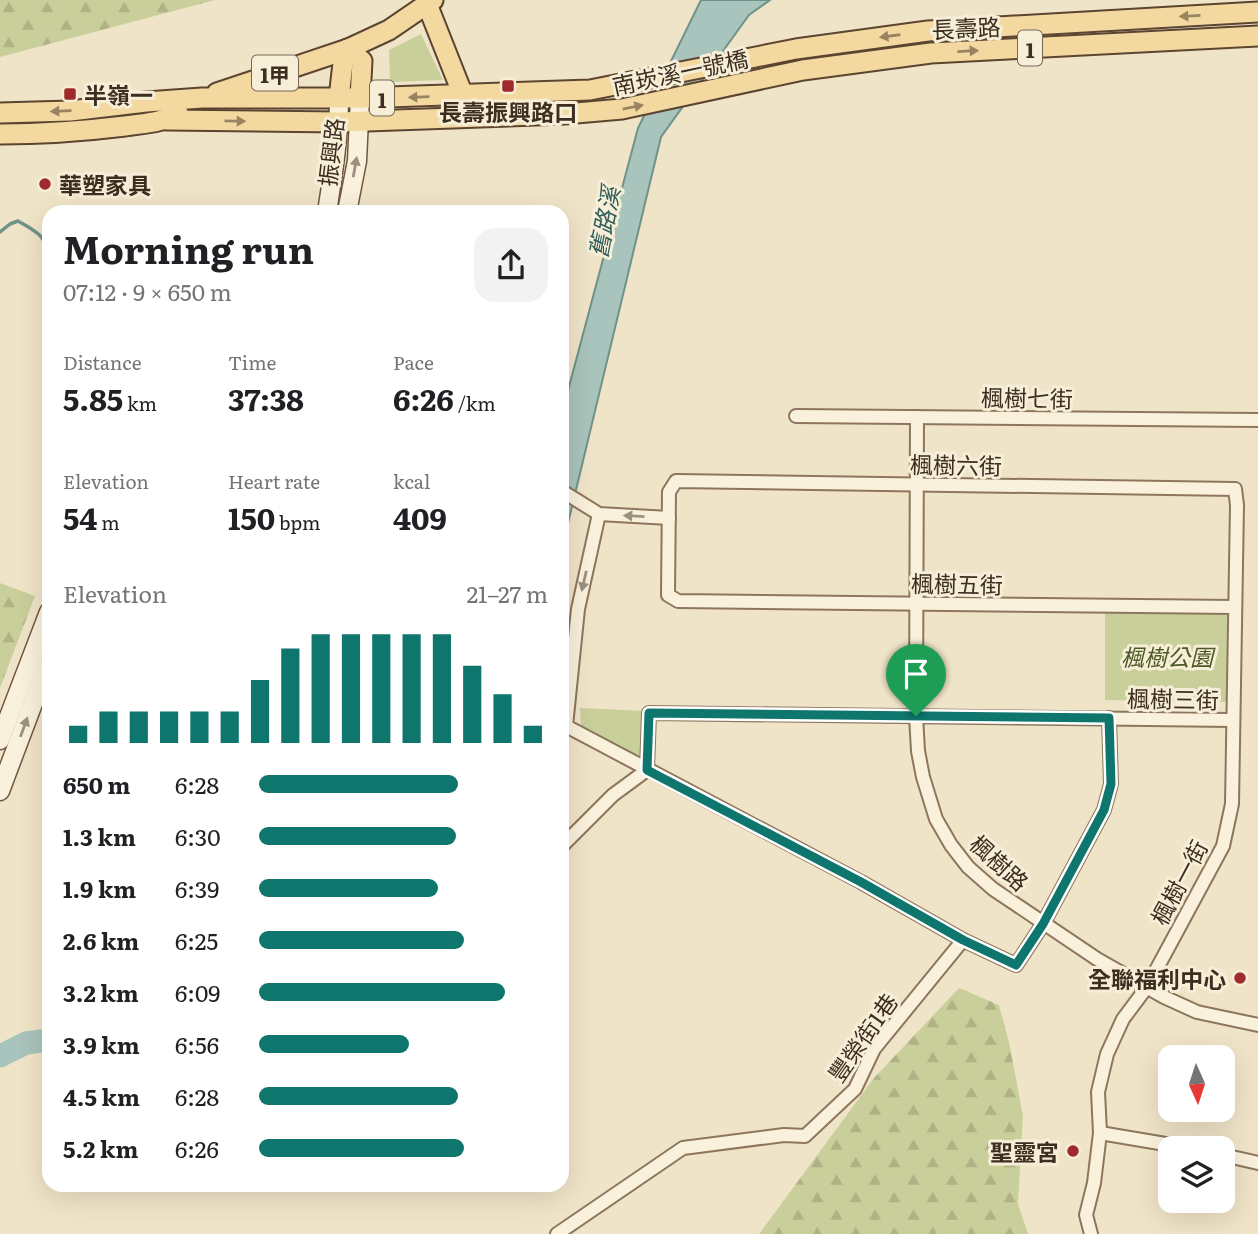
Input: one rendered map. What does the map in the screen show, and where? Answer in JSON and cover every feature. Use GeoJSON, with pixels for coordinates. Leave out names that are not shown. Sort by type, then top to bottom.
{"type":"FeatureCollection","features":[{"type":"Feature","properties":{"kind":"main road","name":"1甲"},"geometry":{"type":"LineString","coordinates":[[166,120],[202,97],[348,49],[389,30],[430,2]]}},
{"type":"Feature","properties":{"kind":"main road"},"geometry":{"type":"LineString","coordinates":[[430,2],[463,95]]}},
{"type":"Feature","properties":{"kind":"main road","name":"長壽路"},"geometry":{"type":"LineString","coordinates":[[796,49],[928,31],[1258,12]]}},
{"type":"Feature","properties":{"kind":"main road","name":"長壽路"},"geometry":{"type":"LineString","coordinates":[[803,70],[930,53],[1258,36]]}},
{"type":"Feature","properties":{"kind":"main road"},"geometry":{"type":"LineString","coordinates":[[339,98],[343,64],[348,49],[362,61],[360,99]]}},
{"type":"Feature","properties":{"kind":"main road","name":"南崁溪一號橋"},"geometry":{"type":"LineString","coordinates":[[463,95],[590,90],[796,49]]}},
{"type":"Feature","properties":{"kind":"main road","name":"南崁溪一號橋"},"geometry":{"type":"LineString","coordinates":[[360,121],[565,114],[622,109],[803,70]]}},
{"type":"Feature","properties":{"kind":"main road","name":"1"},"geometry":{"type":"LineString","coordinates":[[0,113],[70,111],[202,97],[360,99],[463,95]]}},
{"type":"Feature","properties":{"kind":"main road","name":"1"},"geometry":{"type":"LineString","coordinates":[[0,134],[100,129],[166,120],[360,121]]}},
{"type":"Feature","properties":{"kind":"street","name":"振興路"},"geometry":{"type":"LineString","coordinates":[[328,205],[339,122],[339,98]]}},
{"type":"Feature","properties":{"kind":"street","name":"振興路"},"geometry":{"type":"LineString","coordinates":[[348,205],[357,161],[360,99]]}},
{"type":"Feature","properties":{"kind":"street","name":"楓樹七街"},"geometry":{"type":"LineString","coordinates":[[796,416],[1258,420]]}},
{"type":"Feature","properties":{"kind":"street","name":"楓樹路"},"geometry":{"type":"LineString","coordinates":[[917,417],[916,716],[923,777],[936,819],[968,867],[993,889],[1097,959],[1164,997],[1197,1012],[1258,1025]]}},
{"type":"Feature","properties":{"kind":"street","name":"楓樹六街"},"geometry":{"type":"LineString","coordinates":[[669,518],[669,492],[676,481],[1235,489]]}},
{"type":"Feature","properties":{"kind":"street","name":"楓樹一街"},"geometry":{"type":"LineString","coordinates":[[1090,1234],[1086,1215],[1093,1188],[1100,1133],[1098,1092],[1107,1054],[1123,1019],[1147,987],[1223,846],[1232,804],[1237,505],[1235,489]]}},
{"type":"Feature","properties":{"kind":"street"},"geometry":{"type":"LineString","coordinates":[[569,496],[599,514],[669,518]]}},
{"type":"Feature","properties":{"kind":"street"},"geometry":{"type":"LineString","coordinates":[[569,697],[578,610],[599,514]]}},
{"type":"Feature","properties":{"kind":"street","name":"楓樹五街"},"geometry":{"type":"LineString","coordinates":[[669,518],[668,595],[678,601],[1235,607]]}},
{"type":"Feature","properties":{"kind":"street"},"geometry":{"type":"LineString","coordinates":[[0,740],[42,630]]}},
{"type":"Feature","properties":{"kind":"street"},"geometry":{"type":"LineString","coordinates":[[0,791],[42,679]]}},
{"type":"Feature","properties":{"kind":"street","name":"楓樹三街"},"geometry":{"type":"LineString","coordinates":[[647,770],[649,713],[1233,720]]}},
{"type":"Feature","properties":{"kind":"street"},"geometry":{"type":"LineString","coordinates":[[569,728],[861,882],[963,940],[1016,965],[1043,924],[1104,810],[1111,784],[1109,718]]}},
{"type":"Feature","properties":{"kind":"street"},"geometry":{"type":"LineString","coordinates":[[569,839],[613,795],[647,770]]}},
{"type":"Feature","properties":{"kind":"street","name":"豐榮街1巷"},"geometry":{"type":"LineString","coordinates":[[557,1234],[682,1149],[784,1135],[805,1136],[855,1089],[874,1049],[963,940]]}},
{"type":"Feature","properties":{"kind":"street"},"geometry":{"type":"LineString","coordinates":[[1100,1133],[1158,1143]]}},
{"type":"Feature","properties":{"kind":"street"},"geometry":{"type":"LineString","coordinates":[[1235,1158],[1258,1163]]}},
{"type":"Feature","properties":{"kind":"green space"},"geometry":{"type":"Polygon","coordinates":[[[0,0],[215,0],[0,57],[0,0]]]}},
{"type":"Feature","properties":{"kind":"green space"},"geometry":{"type":"Polygon","coordinates":[[[421,34],[443,80],[390,82],[389,50],[421,34]]]}},
{"type":"Feature","properties":{"kind":"green space"},"geometry":{"type":"Polygon","coordinates":[[[0,583],[35,596],[0,688],[0,583]]]}},
{"type":"Feature","properties":{"kind":"green space","name":"楓樹公園"},"geometry":{"type":"Polygon","coordinates":[[[1105,610],[1229,612],[1228,702],[1105,700],[1105,610]]]}},
{"type":"Feature","properties":{"kind":"green space"},"geometry":{"type":"Polygon","coordinates":[[[580,708],[646,711],[644,768],[581,731],[580,708]]]}},
{"type":"Feature","properties":{"kind":"green space"},"geometry":{"type":"Polygon","coordinates":[[[959,988],[999,1005],[1023,1116],[1018,1204],[1028,1234],[759,1234],[874,1078],[959,988]]]}},
{"type":"Feature","properties":{"kind":"water"},"geometry":{"type":"Polygon","coordinates":[[[701,0],[770,0],[749,15],[661,137],[569,519],[569,387],[638,128],[701,0]]]}},
{"type":"Feature","properties":{"kind":"waterway"},"geometry":{"type":"LineString","coordinates":[[0,232],[18,221],[42,238]]}},
{"type":"Feature","properties":{"kind":"waterway","name":"舊路溪"},"geometry":{"type":"LineString","coordinates":[[0,1056],[26,1043],[42,1041]]}},
{"type":"Feature","properties":{"kind":"place","name":"長壽振興路口"},"geometry":{"type":"Point","coordinates":[508,86]}},
{"type":"Feature","properties":{"kind":"place","name":"半嶺一"},"geometry":{"type":"Point","coordinates":[70,94]}},
{"type":"Feature","properties":{"kind":"place","name":"華塑家具"},"geometry":{"type":"Point","coordinates":[45,184]}},
{"type":"Feature","properties":{"kind":"place","name":"全聯福利中心"},"geometry":{"type":"Point","coordinates":[1240,978]}},
{"type":"Feature","properties":{"kind":"place","name":"聖靈宮"},"geometry":{"type":"Point","coordinates":[1073,1151]}},
{"type":"Feature","properties":{"kind":"route"},"geometry":{"type":"LineString","coordinates":[[649,713],[916,716],[1109,718],[1111,784],[1104,810],[1043,924],[1016,965],[963,940],[861,882],[647,770],[649,713]]}}]}
